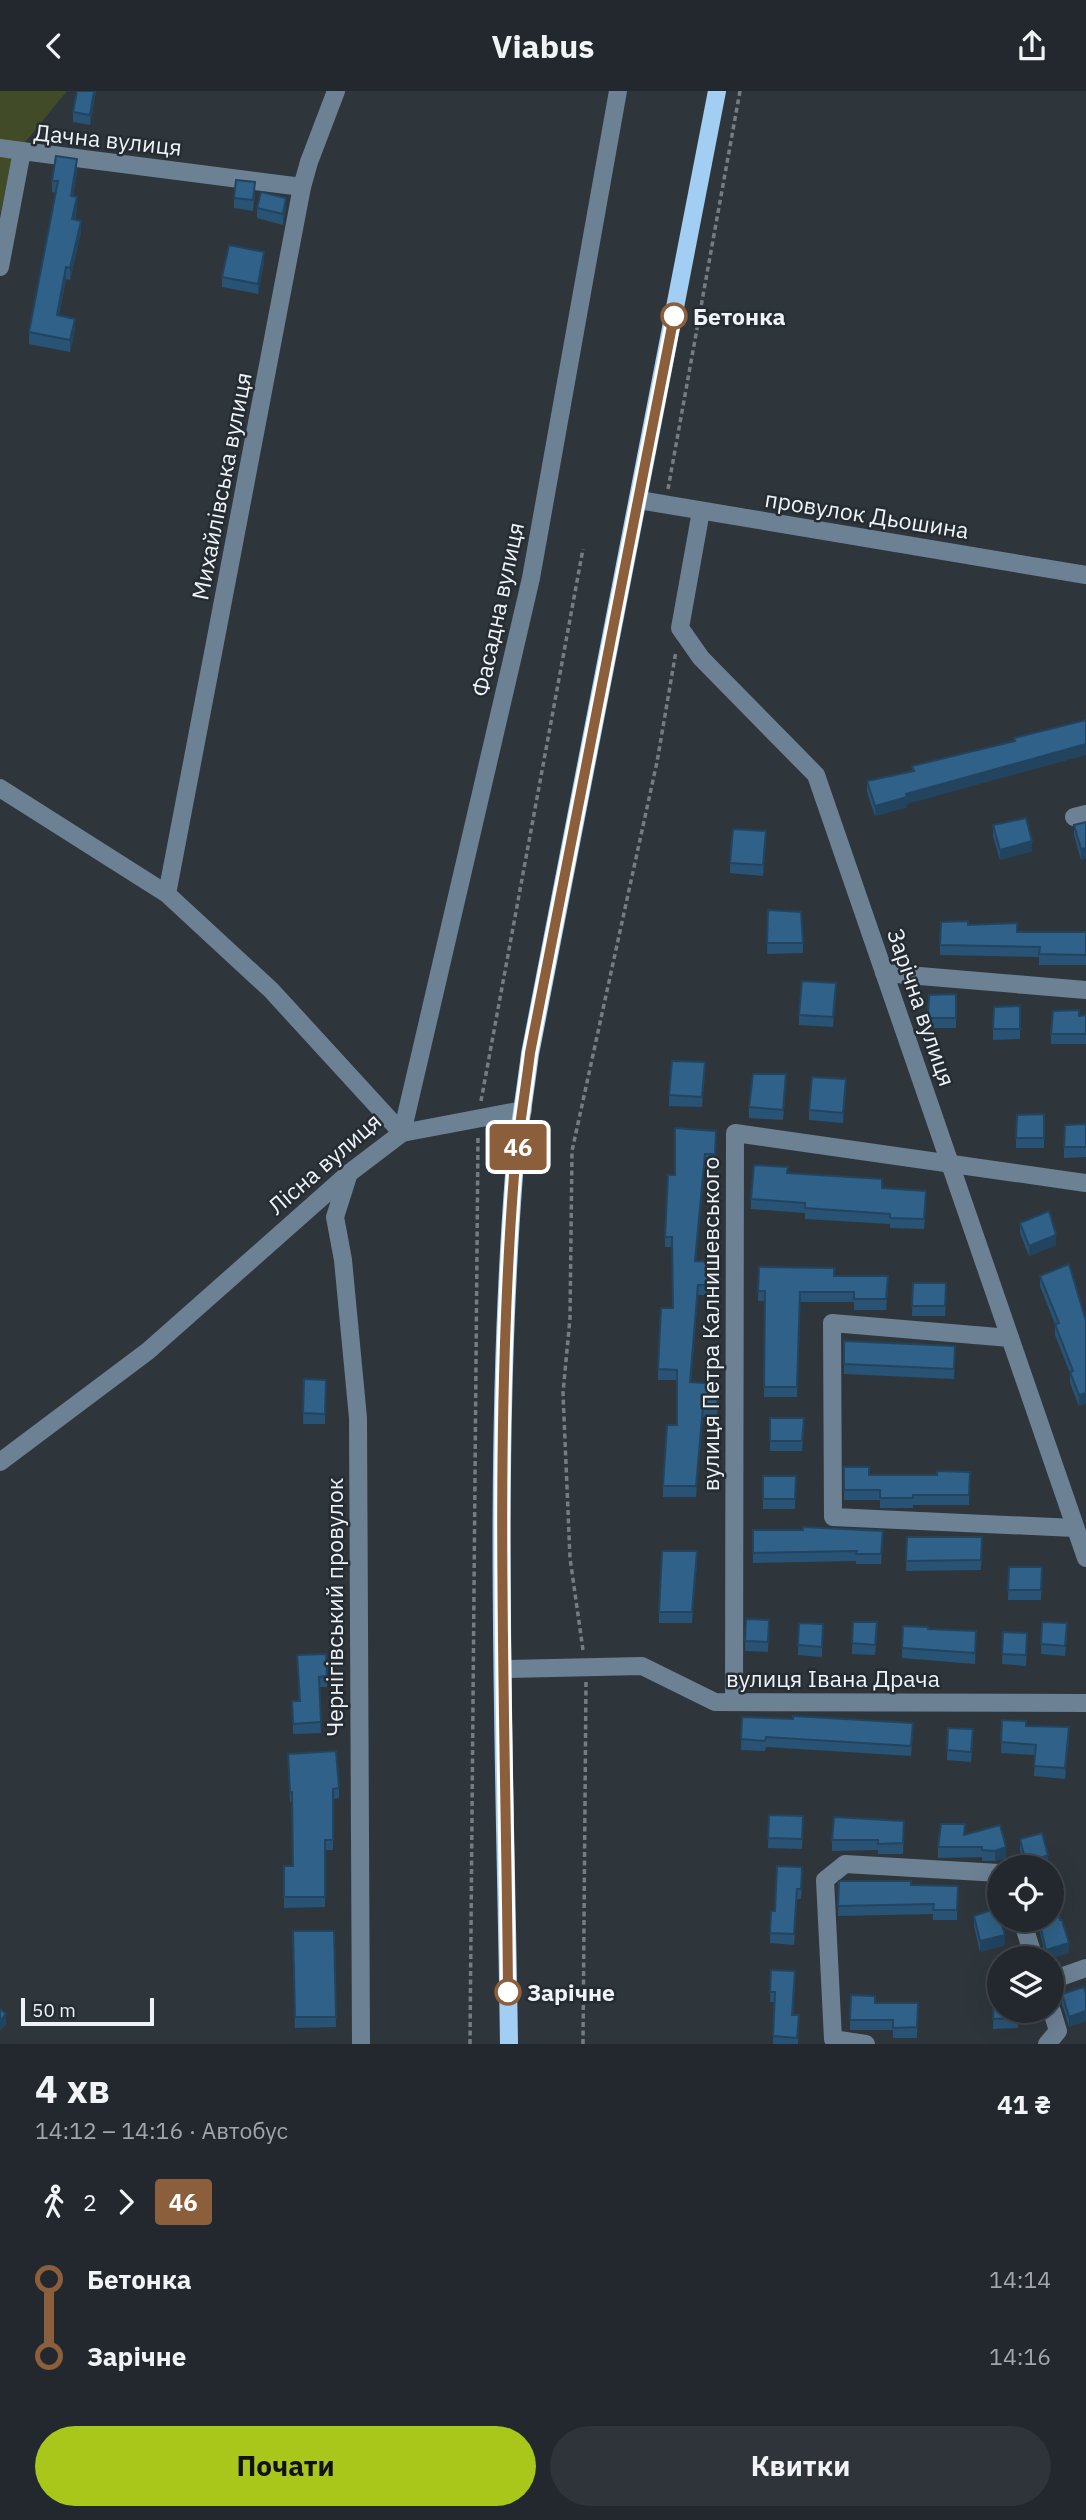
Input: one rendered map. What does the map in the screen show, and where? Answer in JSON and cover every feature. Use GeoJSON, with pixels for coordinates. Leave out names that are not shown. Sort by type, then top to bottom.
{"type":"FeatureCollection","features":[{"type":"Feature","properties":{"kind":"main road"},"geometry":{"type":"LineString","coordinates":[[708,132],[710,91]]}},
{"type":"Feature","properties":{"kind":"main road"},"geometry":{"type":"LineString","coordinates":[[509,2044],[502,1492],[507,1289],[515,1171],[530,1053],[717,91]]}},
{"type":"Feature","properties":{"kind":"street","name":"Михайлівська вулиця"},"geometry":{"type":"LineString","coordinates":[[167,894],[302,187],[337,91]]}},
{"type":"Feature","properties":{"kind":"street","name":"Фасадна вулиця"},"geometry":{"type":"LineString","coordinates":[[402,1133],[531,578],[618,91]]}},
{"type":"Feature","properties":{"kind":"street"},"geometry":{"type":"LineString","coordinates":[[0,148],[22,151]]}},
{"type":"Feature","properties":{"kind":"street","name":"Дачна вулиця"},"geometry":{"type":"LineString","coordinates":[[0,267],[22,151],[302,187]]}},
{"type":"Feature","properties":{"kind":"street","name":"провулок Дьошина"},"geometry":{"type":"LineString","coordinates":[[639,500],[1086,575]]}},
{"type":"Feature","properties":{"kind":"street","name":"Зарічна вулиця"},"geometry":{"type":"LineString","coordinates":[[701,511],[680,628],[701,658],[816,775],[1086,1558]]}},
{"type":"Feature","properties":{"kind":"street","name":"Лісна вулиця"},"geometry":{"type":"LineString","coordinates":[[0,788],[167,894],[271,990],[402,1133],[348,1174],[148,1351],[0,1462]]}},
{"type":"Feature","properties":{"kind":"street"},"geometry":{"type":"LineString","coordinates":[[884,973],[1086,990]]}},
{"type":"Feature","properties":{"kind":"street"},"geometry":{"type":"LineString","coordinates":[[402,1133],[523,1110]]}},
{"type":"Feature","properties":{"kind":"street","name":"вулиця Петра Калнишевського"},"geometry":{"type":"LineString","coordinates":[[734,1702],[735,1133],[1086,1183]]}},
{"type":"Feature","properties":{"kind":"street","name":"Чернігівський провулок"},"geometry":{"type":"LineString","coordinates":[[348,1174],[335,1217],[343,1260],[358,1418],[361,2044]]}},
{"type":"Feature","properties":{"kind":"street"},"geometry":{"type":"LineString","coordinates":[[1010,1338],[832,1323],[833,1517],[1075,1528]]}},
{"type":"Feature","properties":{"kind":"street","name":"вулиця Івана Драча"},"geometry":{"type":"LineString","coordinates":[[504,1669],[642,1666],[715,1702],[1086,1703]]}},
{"type":"Feature","properties":{"kind":"street"},"geometry":{"type":"LineString","coordinates":[[866,2044],[833,2039],[825,1880],[845,1864],[987,1872]]}},
{"type":"Feature","properties":{"kind":"street"},"geometry":{"type":"LineString","coordinates":[[1064,1976],[1086,1968]]}},
{"type":"Feature","properties":{"kind":"street"},"geometry":{"type":"LineString","coordinates":[[1047,2044],[1058,2031],[1056,2023]]}},
{"type":"Feature","properties":{"kind":"path"},"geometry":{"type":"LineString","coordinates":[[665,505],[740,91]]}},
{"type":"Feature","properties":{"kind":"path"},"geometry":{"type":"LineString","coordinates":[[583,2044],[586,1667],[570,1558],[564,1393],[570,1318],[572,1151],[657,762],[677,644]]}},
{"type":"Feature","properties":{"kind":"green space"},"geometry":{"type":"Polygon","coordinates":[[[0,91],[67,91],[12,158],[0,215],[0,91]]]}},
{"type":"Feature","properties":{"kind":"building"},"geometry":{"type":"Polygon","coordinates":[[[77,91],[94,91],[90,115],[73,112],[77,91]]]}},
{"type":"Feature","properties":{"kind":"building"},"geometry":{"type":"Polygon","coordinates":[[[56,156],[77,159],[71,196],[77,197],[72,219],[81,221],[70,268],[66,267],[57,315],[75,319],[70,340],[29,332],[58,181],[52,181],[56,156]]]}},
{"type":"Feature","properties":{"kind":"building"},"geometry":{"type":"Polygon","coordinates":[[[236,180],[255,182],[253,200],[234,198],[236,180]]]}},
{"type":"Feature","properties":{"kind":"building"},"geometry":{"type":"Polygon","coordinates":[[[261,192],[286,198],[283,214],[257,208],[261,192]]]}},
{"type":"Feature","properties":{"kind":"building"},"geometry":{"type":"Polygon","coordinates":[[[229,245],[264,252],[258,284],[222,277],[229,245]]]}},
{"type":"Feature","properties":{"kind":"building"},"geometry":{"type":"Polygon","coordinates":[[[1086,720],[1086,744],[906,794],[907,797],[875,806],[867,781],[914,771],[912,766],[1015,741],[1014,738],[1086,720]]]}},
{"type":"Feature","properties":{"kind":"building"},"geometry":{"type":"Polygon","coordinates":[[[1026,818],[1032,841],[1000,850],[993,825],[1026,818]]]}},
{"type":"Feature","properties":{"kind":"building"},"geometry":{"type":"Polygon","coordinates":[[[1086,822],[1086,848],[1081,849],[1074,825],[1086,822]]]}},
{"type":"Feature","properties":{"kind":"building"},"geometry":{"type":"Polygon","coordinates":[[[733,829],[766,831],[763,865],[730,863],[733,829]]]}},
{"type":"Feature","properties":{"kind":"building"},"geometry":{"type":"Polygon","coordinates":[[[768,910],[801,912],[803,943],[767,943],[768,910]]]}},
{"type":"Feature","properties":{"kind":"building"},"geometry":{"type":"Polygon","coordinates":[[[968,921],[968,925],[1017,923],[1017,932],[1086,932],[1086,955],[1039,954],[1040,947],[940,945],[941,922],[968,921]]]}},
{"type":"Feature","properties":{"kind":"building"},"geometry":{"type":"Polygon","coordinates":[[[802,981],[836,983],[833,1017],[799,1015],[802,981]]]}},
{"type":"Feature","properties":{"kind":"building"},"geometry":{"type":"Polygon","coordinates":[[[956,994],[956,1018],[928,1018],[929,995],[956,994]]]}},
{"type":"Feature","properties":{"kind":"building"},"geometry":{"type":"Polygon","coordinates":[[[1020,1006],[1020,1029],[993,1029],[994,1007],[1020,1006]]]}},
{"type":"Feature","properties":{"kind":"building"},"geometry":{"type":"Polygon","coordinates":[[[1079,1010],[1079,1016],[1086,1015],[1086,1034],[1051,1034],[1053,1011],[1079,1010]]]}},
{"type":"Feature","properties":{"kind":"building"},"geometry":{"type":"Polygon","coordinates":[[[672,1061],[705,1062],[702,1097],[669,1095],[672,1061]]]}},
{"type":"Feature","properties":{"kind":"building"},"geometry":{"type":"Polygon","coordinates":[[[753,1074],[786,1074],[783,1110],[749,1107],[753,1074]]]}},
{"type":"Feature","properties":{"kind":"building"},"geometry":{"type":"Polygon","coordinates":[[[812,1077],[846,1079],[843,1113],[809,1110],[812,1077]]]}},
{"type":"Feature","properties":{"kind":"building"},"geometry":{"type":"Polygon","coordinates":[[[1044,1114],[1044,1138],[1016,1138],[1017,1115],[1044,1114]]]}},
{"type":"Feature","properties":{"kind":"building"},"geometry":{"type":"Polygon","coordinates":[[[1086,1124],[1086,1147],[1064,1147],[1065,1125],[1086,1124]]]}},
{"type":"Feature","properties":{"kind":"building"},"geometry":{"type":"Polygon","coordinates":[[[675,1128],[716,1131],[715,1154],[705,1154],[695,1261],[714,1262],[713,1285],[698,1285],[690,1382],[719,1384],[717,1407],[703,1407],[696,1486],[663,1486],[667,1425],[677,1425],[677,1370],[658,1369],[661,1308],[673,1308],[672,1237],[665,1237],[668,1175],[675,1175],[675,1128]]]}},
{"type":"Feature","properties":{"kind":"building"},"geometry":{"type":"Polygon","coordinates":[[[754,1165],[788,1167],[787,1173],[882,1179],[882,1188],[926,1191],[924,1219],[890,1218],[890,1214],[805,1208],[805,1203],[751,1199],[754,1165]]]}},
{"type":"Feature","properties":{"kind":"building"},"geometry":{"type":"Polygon","coordinates":[[[1049,1211],[1056,1235],[1029,1246],[1020,1223],[1049,1211]]]}},
{"type":"Feature","properties":{"kind":"building"},"geometry":{"type":"Polygon","coordinates":[[[1069,1264],[1086,1321],[1086,1393],[1079,1395],[1055,1324],[1059,1323],[1040,1276],[1069,1264]]]}},
{"type":"Feature","properties":{"kind":"building"},"geometry":{"type":"Polygon","coordinates":[[[759,1267],[834,1268],[834,1276],[888,1276],[886,1299],[854,1299],[854,1292],[800,1292],[797,1387],[764,1387],[765,1291],[758,1291],[759,1267]]]}},
{"type":"Feature","properties":{"kind":"building"},"geometry":{"type":"Polygon","coordinates":[[[913,1283],[946,1283],[945,1306],[912,1306],[913,1283]]]}},
{"type":"Feature","properties":{"kind":"building"},"geometry":{"type":"Polygon","coordinates":[[[844,1341],[955,1346],[954,1369],[844,1364],[844,1341]]]}},
{"type":"Feature","properties":{"kind":"building"},"geometry":{"type":"Polygon","coordinates":[[[304,1379],[326,1380],[325,1414],[303,1413],[304,1379]]]}},
{"type":"Feature","properties":{"kind":"building"},"geometry":{"type":"Polygon","coordinates":[[[770,1418],[804,1418],[802,1441],[770,1441],[770,1418]]]}},
{"type":"Feature","properties":{"kind":"building"},"geometry":{"type":"Polygon","coordinates":[[[844,1467],[869,1467],[869,1475],[970,1472],[969,1495],[880,1498],[880,1490],[844,1490],[844,1467]]]}},
{"type":"Feature","properties":{"kind":"building"},"geometry":{"type":"Polygon","coordinates":[[[763,1476],[796,1476],[795,1499],[763,1499],[763,1476]]]}},
{"type":"Feature","properties":{"kind":"building"},"geometry":{"type":"Polygon","coordinates":[[[803,1527],[883,1531],[881,1554],[856,1554],[857,1551],[753,1553],[753,1530],[803,1530],[803,1527]]]}},
{"type":"Feature","properties":{"kind":"building"},"geometry":{"type":"Polygon","coordinates":[[[907,1537],[982,1537],[981,1560],[906,1561],[907,1537]]]}},
{"type":"Feature","properties":{"kind":"building"},"geometry":{"type":"Polygon","coordinates":[[[662,1551],[697,1551],[692,1612],[659,1612],[662,1551]]]}},
{"type":"Feature","properties":{"kind":"building"},"geometry":{"type":"Polygon","coordinates":[[[1009,1567],[1042,1567],[1041,1590],[1008,1590],[1009,1567]]]}},
{"type":"Feature","properties":{"kind":"building"},"geometry":{"type":"Polygon","coordinates":[[[746,1619],[769,1620],[768,1642],[745,1641],[746,1619]]]}},
{"type":"Feature","properties":{"kind":"building"},"geometry":{"type":"Polygon","coordinates":[[[853,1622],[877,1622],[875,1645],[852,1643],[853,1622]]]}},
{"type":"Feature","properties":{"kind":"building"},"geometry":{"type":"Polygon","coordinates":[[[1042,1622],[1067,1623],[1065,1646],[1041,1644],[1042,1622]]]}},
{"type":"Feature","properties":{"kind":"building"},"geometry":{"type":"Polygon","coordinates":[[[799,1623],[823,1624],[822,1647],[798,1645],[799,1623]]]}},
{"type":"Feature","properties":{"kind":"building"},"geometry":{"type":"Polygon","coordinates":[[[903,1626],[976,1631],[975,1653],[902,1648],[903,1626]]]}},
{"type":"Feature","properties":{"kind":"building"},"geometry":{"type":"Polygon","coordinates":[[[1003,1632],[1027,1633],[1026,1655],[1002,1654],[1003,1632]]]}},
{"type":"Feature","properties":{"kind":"building"},"geometry":{"type":"Polygon","coordinates":[[[326,1654],[327,1676],[319,1677],[321,1722],[293,1724],[292,1701],[300,1701],[297,1655],[326,1654]]]}},
{"type":"Feature","properties":{"kind":"building"},"geometry":{"type":"Polygon","coordinates":[[[793,1716],[913,1723],[911,1746],[766,1737],[765,1741],[741,1739],[742,1717],[793,1719],[793,1716]]]}},
{"type":"Feature","properties":{"kind":"building"},"geometry":{"type":"Polygon","coordinates":[[[1002,1720],[1026,1721],[1026,1726],[1069,1727],[1065,1768],[1034,1766],[1036,1745],[1001,1742],[1002,1720]]]}},
{"type":"Feature","properties":{"kind":"building"},"geometry":{"type":"Polygon","coordinates":[[[948,1728],[973,1729],[971,1752],[947,1750],[948,1728]]]}},
{"type":"Feature","properties":{"kind":"building"},"geometry":{"type":"Polygon","coordinates":[[[336,1751],[339,1788],[333,1789],[333,1840],[325,1840],[325,1897],[284,1897],[284,1866],[293,1866],[292,1792],[288,1754],[336,1751]]]}},
{"type":"Feature","properties":{"kind":"building"},"geometry":{"type":"Polygon","coordinates":[[[769,1815],[803,1816],[802,1839],[768,1838],[769,1815]]]}},
{"type":"Feature","properties":{"kind":"building"},"geometry":{"type":"Polygon","coordinates":[[[834,1817],[904,1821],[903,1843],[832,1840],[834,1817]]]}},
{"type":"Feature","properties":{"kind":"building"},"geometry":{"type":"Polygon","coordinates":[[[941,1824],[965,1824],[964,1835],[1000,1825],[1006,1847],[995,1851],[982,1850],[982,1847],[938,1847],[941,1824]]]}},
{"type":"Feature","properties":{"kind":"building"},"geometry":{"type":"Polygon","coordinates":[[[1042,1833],[1048,1855],[1024,1855],[1020,1839],[1042,1833]]]}},
{"type":"Feature","properties":{"kind":"building"},"geometry":{"type":"Polygon","coordinates":[[[777,1866],[802,1867],[801,1889],[797,1889],[794,1934],[770,1933],[771,1911],[775,1911],[777,1866]]]}},
{"type":"Feature","properties":{"kind":"building"},"geometry":{"type":"Polygon","coordinates":[[[839,1881],[911,1881],[911,1885],[958,1886],[957,1910],[933,1910],[934,1904],[838,1906],[839,1881]]]}},
{"type":"Feature","properties":{"kind":"building"},"geometry":{"type":"Polygon","coordinates":[[[987,1911],[987,1932],[1004,1932],[1005,1935],[980,1941],[974,1916],[987,1911]]]}},
{"type":"Feature","properties":{"kind":"building"},"geometry":{"type":"Polygon","coordinates":[[[1064,1927],[1069,1943],[1045,1946],[1042,1932],[1064,1932],[1064,1927]]]}},
{"type":"Feature","properties":{"kind":"building"},"geometry":{"type":"Polygon","coordinates":[[[293,1931],[334,1931],[336,2017],[295,2017],[293,1931]]]}},
{"type":"Feature","properties":{"kind":"building"},"geometry":{"type":"Polygon","coordinates":[[[771,1970],[795,1971],[792,2015],[799,2015],[797,2038],[773,2036],[775,1992],[770,1992],[771,1970]]]}},
{"type":"Feature","properties":{"kind":"building"},"geometry":{"type":"Polygon","coordinates":[[[1084,1987],[1086,2011],[1069,2017],[1064,1993],[1084,1987]]]}},
{"type":"Feature","properties":{"kind":"building"},"geometry":{"type":"Polygon","coordinates":[[[851,1995],[875,1996],[875,2003],[918,2003],[917,2027],[893,2028],[893,2020],[850,2020],[851,1995]]]}},
{"type":"Feature","properties":{"kind":"building"},"geometry":{"type":"Polygon","coordinates":[[[0,2009],[6,2014],[0,2021],[0,2009]]]}},
{"type":"Feature","properties":{"kind":"bus line","name":"46"},"geometry":{"type":"LineString","coordinates":[[508,1992],[502,1492],[507,1289],[515,1171],[530,1053],[674,316]]}},
{"type":"Feature","properties":{"kind":"place","name":"Бетонка"},"geometry":{"type":"Point","coordinates":[674,316]}},
{"type":"Feature","properties":{"kind":"place","name":"Зарічне"},"geometry":{"type":"Point","coordinates":[508,1992]}}]}
